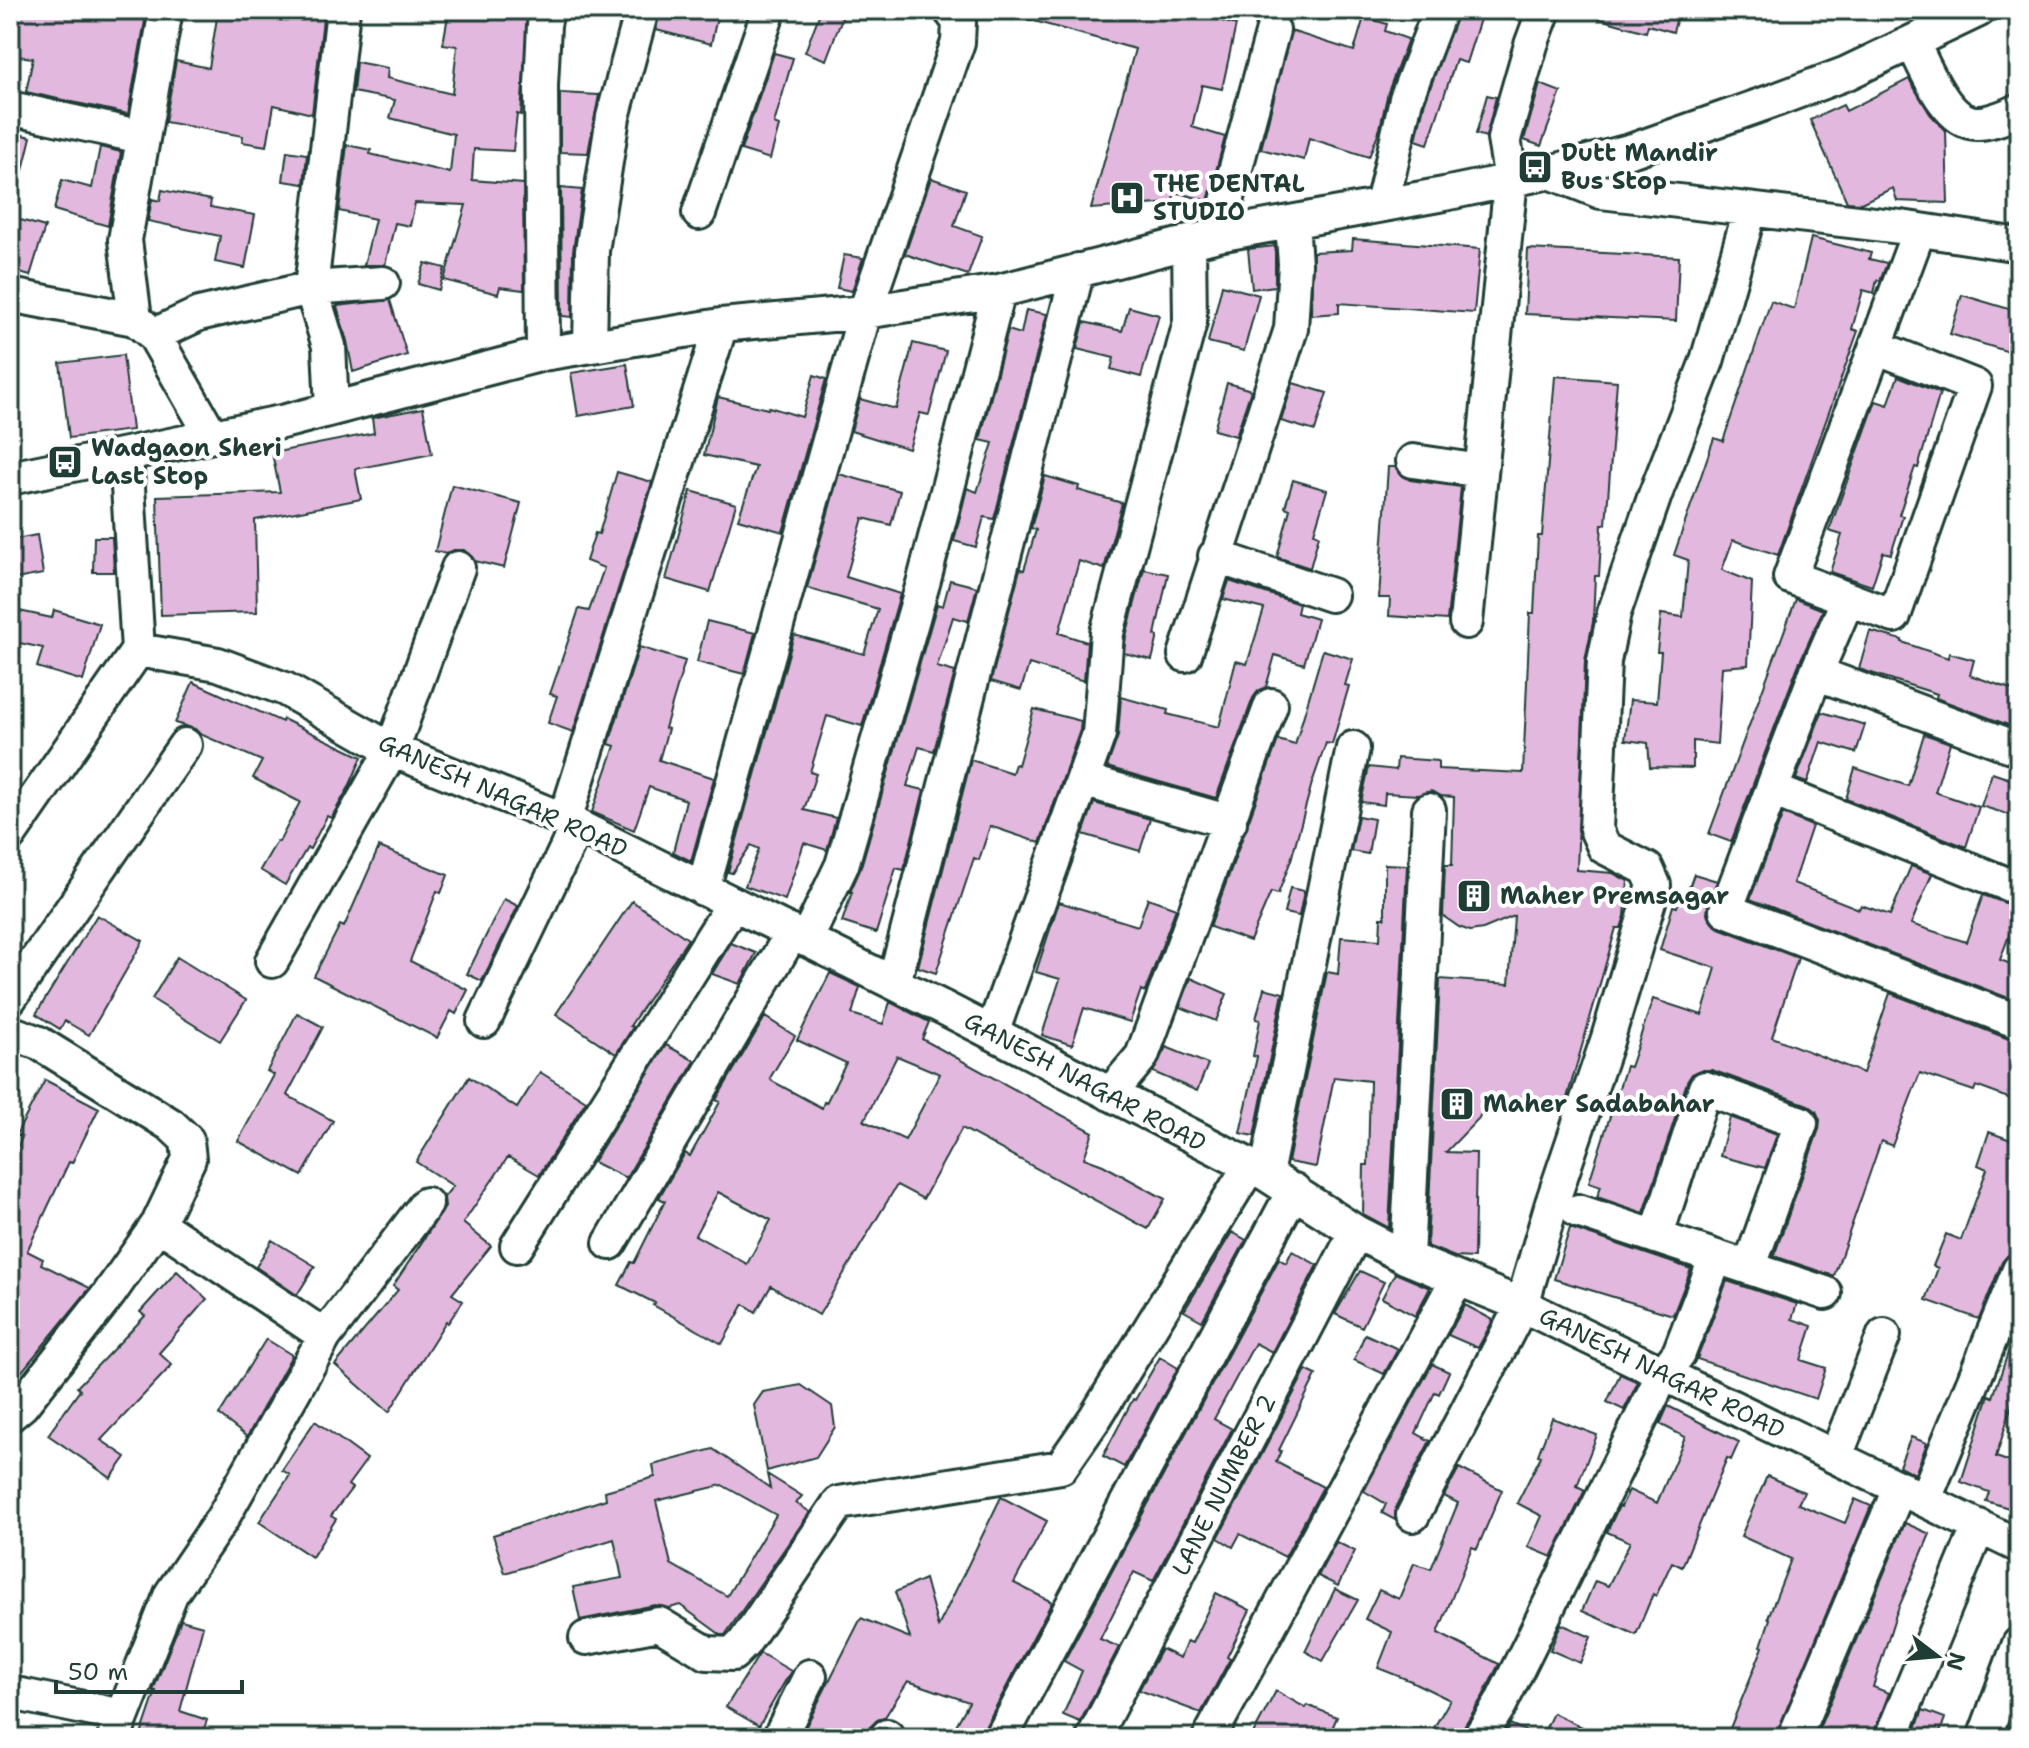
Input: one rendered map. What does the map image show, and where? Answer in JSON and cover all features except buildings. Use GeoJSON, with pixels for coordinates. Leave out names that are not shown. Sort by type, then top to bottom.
{"type":"FeatureCollection","features":[{"type":"Feature","properties":{"kind":"street"},"geometry":{"type":"LineString","coordinates":[[166,10],[125,240],[145,327],[212,436]]}},
{"type":"Feature","properties":{"kind":"street"},"geometry":{"type":"LineString","coordinates":[[332,409],[329,346],[311,288],[343,10]]}},
{"type":"Feature","properties":{"kind":"street"},"geometry":{"type":"LineString","coordinates":[[543,354],[541,86],[547,10]]}},
{"type":"Feature","properties":{"kind":"street"},"geometry":{"type":"LineString","coordinates":[[590,345],[592,251],[613,117],[642,10]]}},
{"type":"Feature","properties":{"kind":"street"},"geometry":{"type":"LineString","coordinates":[[699,213],[769,10]]}},
{"type":"Feature","properties":{"kind":"street"},"geometry":{"type":"LineString","coordinates":[[703,889],[865,312],[958,42],[959,22],[950,10]]}},
{"type":"Feature","properties":{"kind":"street"},"geometry":{"type":"LineString","coordinates":[[1382,205],[1406,99],[1440,10]]}},
{"type":"Feature","properties":{"kind":"street"},"geometry":{"type":"LineString","coordinates":[[1466,622],[1511,179],[1504,139],[1544,10]]}},
{"type":"Feature","properties":{"kind":"street"},"geometry":{"type":"LineString","coordinates":[[10,478],[332,409],[543,354],[721,325],[865,312],[999,291],[1203,238],[1550,172],[1633,150],[1847,73],[1979,10]]}},
{"type":"Feature","properties":{"kind":"street"},"geometry":{"type":"LineString","coordinates":[[992,1033],[1099,734],[1107,633],[1190,322],[1203,238],[1273,30]]}},
{"type":"Feature","properties":{"kind":"street"},"geometry":{"type":"LineString","coordinates":[[1912,42],[1948,108],[1962,119],[1977,123],[2019,111]]}},
{"type":"Feature","properties":{"kind":"street"},"geometry":{"type":"LineString","coordinates":[[10,108],[142,137]]}},
{"type":"Feature","properties":{"kind":"street"},"geometry":{"type":"LineString","coordinates":[[1550,172],[1601,192],[2019,245]]}},
{"type":"Feature","properties":{"kind":"street"},"geometry":{"type":"LineString","coordinates":[[1413,1515],[1522,1305],[1654,885],[1647,869],[1604,847],[1596,829],[1604,661],[1614,613],[1707,361],[1750,210]]}},
{"type":"Feature","properties":{"kind":"street"},"geometry":{"type":"LineString","coordinates":[[1185,655],[1291,329],[1295,264],[1292,222]]}},
{"type":"Feature","properties":{"kind":"street"},"geometry":{"type":"LineString","coordinates":[[1876,347],[1975,386],[1894,616],[1790,577],[1919,230]]}},
{"type":"Feature","properties":{"kind":"street"},"geometry":{"type":"LineString","coordinates":[[894,983],[1078,270]]}},
{"type":"Feature","properties":{"kind":"street"},"geometry":{"type":"LineString","coordinates":[[10,295],[145,327],[311,288],[383,283]]}},
{"type":"Feature","properties":{"kind":"street"},"geometry":{"type":"LineString","coordinates":[[610,1243],[842,865],[924,580],[999,291]]}},
{"type":"Feature","properties":{"kind":"street"},"geometry":{"type":"LineString","coordinates":[[484,1021],[571,823],[721,325]]}},
{"type":"Feature","properties":{"kind":"street"},"geometry":{"type":"LineString","coordinates":[[10,835],[138,650],[126,454]]}},
{"type":"Feature","properties":{"kind":"street"},"geometry":{"type":"LineString","coordinates":[[1413,461],[1481,471]]}},
{"type":"Feature","properties":{"kind":"street"},"geometry":{"type":"LineString","coordinates":[[1215,556],[1331,595]]}},
{"type":"Feature","properties":{"kind":"street"},"geometry":{"type":"LineString","coordinates":[[272,961],[392,750],[458,568]]}},
{"type":"Feature","properties":{"kind":"street"},"geometry":{"type":"LineString","coordinates":[[1841,615],[1726,910],[2019,1022]]}},
{"type":"Feature","properties":{"kind":"street","name":"GANESH NAGAR ROAD"},"geometry":{"type":"LineString","coordinates":[[138,650],[218,664],[285,689],[392,750],[571,823],[894,983],[1258,1171],[1294,1190],[1356,1232],[1407,1258],[1522,1305],[2019,1546]]}},
{"type":"Feature","properties":{"kind":"street"},"geometry":{"type":"LineString","coordinates":[[1816,673],[2019,749]]}},
{"type":"Feature","properties":{"kind":"street"},"geometry":{"type":"LineString","coordinates":[[1110,1094],[1142,1056],[1271,705]]}},
{"type":"Feature","properties":{"kind":"street"},"geometry":{"type":"LineString","coordinates":[[10,998],[185,745]]}},
{"type":"Feature","properties":{"kind":"street"},"geometry":{"type":"LineString","coordinates":[[586,1638],[659,1624],[707,1653],[733,1654],[744,1643],[839,1503],[1061,1467],[1258,1171],[1353,748]]}},
{"type":"Feature","properties":{"kind":"street"},"geometry":{"type":"LineString","coordinates":[[1083,780],[1230,822]]}},
{"type":"Feature","properties":{"kind":"street"},"geometry":{"type":"LineString","coordinates":[[1773,790],[2019,889]]}},
{"type":"Feature","properties":{"kind":"street"},"geometry":{"type":"LineString","coordinates":[[1407,1258],[1429,810]]}},
{"type":"Feature","properties":{"kind":"street"},"geometry":{"type":"LineString","coordinates":[[517,1246],[733,904]]}},
{"type":"Feature","properties":{"kind":"street"},"geometry":{"type":"LineString","coordinates":[[10,1032],[39,1043],[171,1125],[187,1140],[189,1159],[158,1224],[109,1294],[22,1405],[10,1415]]}},
{"type":"Feature","properties":{"kind":"street"},"geometry":{"type":"LineString","coordinates":[[1656,1237],[1705,1088],[1801,1123],[1749,1268]]}},
{"type":"Feature","properties":{"kind":"street"},"geometry":{"type":"LineString","coordinates":[[1001,1738],[1294,1190]]}},
{"type":"Feature","properties":{"kind":"street"},"geometry":{"type":"LineString","coordinates":[[21,1695],[118,1727],[171,1594],[222,1519],[325,1336],[426,1204]]}},
{"type":"Feature","properties":{"kind":"street"},"geometry":{"type":"LineString","coordinates":[[1578,1211],[1825,1293]]}},
{"type":"Feature","properties":{"kind":"street"},"geometry":{"type":"LineString","coordinates":[[158,1224],[325,1336]]}},
{"type":"Feature","properties":{"kind":"street","name":"LANE NUMBER 2"},"geometry":{"type":"LineString","coordinates":[[1093,1738],[1356,1232]]}},
{"type":"Feature","properties":{"kind":"street"},"geometry":{"type":"LineString","coordinates":[[1479,1738],[1500,1705],[1663,1374],[1679,1353],[1716,1257]]}},
{"type":"Feature","properties":{"kind":"street"},"geometry":{"type":"LineString","coordinates":[[1794,1738],[2019,1270]]}},
{"type":"Feature","properties":{"kind":"street"},"geometry":{"type":"LineString","coordinates":[[1209,1738],[1457,1279]]}},
{"type":"Feature","properties":{"kind":"street"},"geometry":{"type":"LineString","coordinates":[[1836,1456],[1884,1335]]}},
{"type":"Feature","properties":{"kind":"street"},"geometry":{"type":"LineString","coordinates":[[1891,1738],[1979,1526]]}},
{"type":"Feature","properties":{"kind":"street"},"geometry":{"type":"LineString","coordinates":[[1984,1738],[2019,1644]]}},
{"type":"Feature","properties":{"kind":"street"},"geometry":{"type":"LineString","coordinates":[[779,1738],[810,1676]]}},
{"type":"Feature","properties":{"kind":"place","name":"Dutt Mandir Bus Stop"},"geometry":{"type":"Point","coordinates":[1535,167]}},
{"type":"Feature","properties":{"kind":"place","name":"THE DENTAL STUDIO"},"geometry":{"type":"Point","coordinates":[1127,198]}},
{"type":"Feature","properties":{"kind":"place","name":"Wadgaon Sheri Last Stop"},"geometry":{"type":"Point","coordinates":[65,462]}},
{"type":"Feature","properties":{"kind":"place","name":"Maher Premsagar"},"geometry":{"type":"Point","coordinates":[1474,896]}},
{"type":"Feature","properties":{"kind":"place","name":"Maher Sadabahar"},"geometry":{"type":"Point","coordinates":[1457,1104]}}]}
